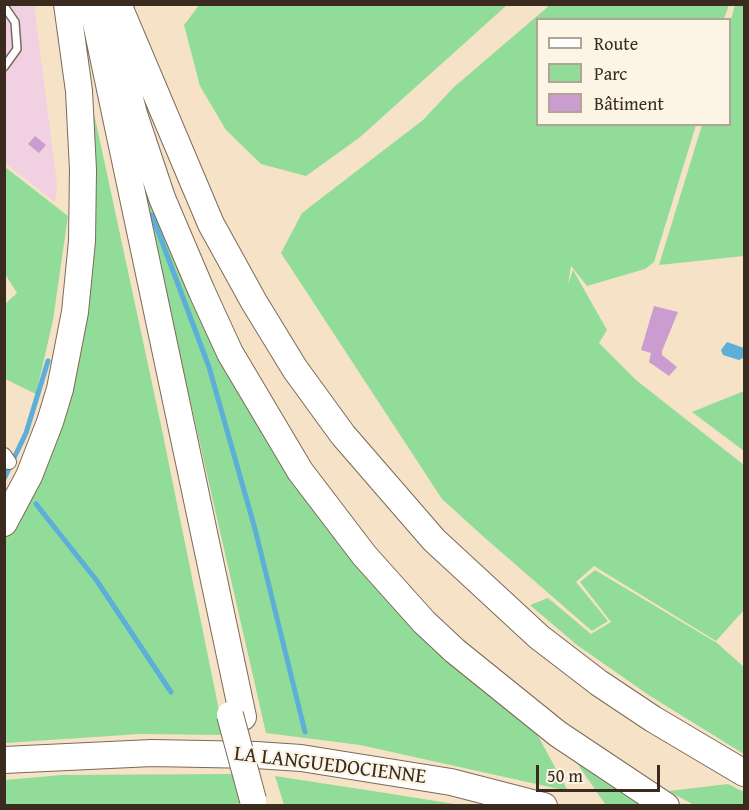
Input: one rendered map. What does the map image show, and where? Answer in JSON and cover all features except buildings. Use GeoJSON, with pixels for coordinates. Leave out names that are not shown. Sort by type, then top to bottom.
{"type":"FeatureCollection","features":[{"type":"Feature","properties":{"kind":"highway"},"geometry":{"type":"LineString","coordinates":[[4,523],[29,476],[50,422],[62,378],[75,312],[82,241],[83,170],[79,91],[67,4]]}},
{"type":"Feature","properties":{"kind":"highway"},"geometry":{"type":"LineString","coordinates":[[80,4],[237,716],[259,803]]}},
{"type":"Feature","properties":{"kind":"highway"},"geometry":{"type":"LineString","coordinates":[[92,4],[237,716]]}},
{"type":"Feature","properties":{"kind":"highway"},"geometry":{"type":"LineString","coordinates":[[105,4],[134,114],[171,219],[230,353],[300,471],[363,555],[455,651],[558,734],[666,806]]}},
{"type":"Feature","properties":{"kind":"highway"},"geometry":{"type":"LineString","coordinates":[[118,4],[211,224],[254,302],[295,369],[342,435],[434,540],[539,637],[599,683],[653,719],[744,773]]}},
{"type":"Feature","properties":{"kind":"highway","name":"LA LANGUEDOCIENNE"},"geometry":{"type":"LineString","coordinates":[[4,760],[152,753],[256,754],[301,758],[451,782],[544,806]]}},
{"type":"Feature","properties":{"kind":"lane"},"geometry":{"type":"LineString","coordinates":[[4,6],[15,22],[17,49],[4,67]]}},
{"type":"Feature","properties":{"kind":"shaded area"},"geometry":{"type":"Polygon","coordinates":[[[4,5],[34,5],[57,185],[55,202],[5,163],[4,5]]]}},
{"type":"Feature","properties":{"kind":"green space"},"geometry":{"type":"Polygon","coordinates":[[[200,4],[507,5],[359,138],[306,176],[261,164],[226,130],[200,86],[184,25],[200,4]]]}},
{"type":"Feature","properties":{"kind":"green space"},"geometry":{"type":"Polygon","coordinates":[[[550,5],[729,5],[724,18],[536,18],[536,126],[696,126],[654,262],[645,269],[587,286],[571,266],[568,284],[573,270],[607,330],[599,343],[636,380],[744,465],[744,610],[716,641],[594,566],[576,582],[608,621],[592,631],[485,538],[442,499],[281,253],[302,213],[423,120],[454,87],[550,5]]]}},
{"type":"Feature","properties":{"kind":"green space"},"geometry":{"type":"Polygon","coordinates":[[[735,5],[743,5],[744,256],[659,265],[702,126],[731,126],[731,19],[735,5]]]}},
{"type":"Feature","properties":{"kind":"green space"},"geometry":{"type":"Polygon","coordinates":[[[87,94],[95,118],[161,425],[224,735],[140,734],[5,743],[5,536],[28,494],[51,441],[87,94]]]}},
{"type":"Feature","properties":{"kind":"green space"},"geometry":{"type":"Polygon","coordinates":[[[130,137],[298,483],[531,723],[568,791],[360,745],[266,733],[130,137]]]}},
{"type":"Feature","properties":{"kind":"green space"},"geometry":{"type":"Polygon","coordinates":[[[5,167],[68,216],[53,320],[36,394],[5,379],[5,304],[17,293],[5,274],[5,167]]]}},
{"type":"Feature","properties":{"kind":"green space"},"geometry":{"type":"Polygon","coordinates":[[[744,391],[744,451],[692,412],[744,391]]]}},
{"type":"Feature","properties":{"kind":"green space"},"geometry":{"type":"Polygon","coordinates":[[[595,570],[717,643],[744,667],[744,754],[650,696],[577,645],[530,605],[548,598],[591,634],[611,622],[580,582],[595,570]]]}},
{"type":"Feature","properties":{"kind":"green space"},"geometry":{"type":"Polygon","coordinates":[[[570,753],[649,805],[605,804],[570,753]]]}},
{"type":"Feature","properties":{"kind":"green space"},"geometry":{"type":"Polygon","coordinates":[[[232,774],[240,805],[5,805],[5,780],[62,775],[232,774]]]}},
{"type":"Feature","properties":{"kind":"green space"},"geometry":{"type":"Polygon","coordinates":[[[275,776],[379,792],[461,805],[284,805],[275,776]]]}},
{"type":"Feature","properties":{"kind":"green space"},"geometry":{"type":"Polygon","coordinates":[[[728,784],[744,792],[744,805],[694,805],[669,791],[728,784]]]}},
{"type":"Feature","properties":{"kind":"water"},"geometry":{"type":"Polygon","coordinates":[[[727,342],[744,348],[743,358],[739,360],[723,355],[721,350],[727,342]]]}},
{"type":"Feature","properties":{"kind":"waterway"},"geometry":{"type":"LineString","coordinates":[[152,215],[209,367],[255,529],[305,732]]}},
{"type":"Feature","properties":{"kind":"waterway"},"geometry":{"type":"LineString","coordinates":[[4,479],[26,433],[48,361]]}},
{"type":"Feature","properties":{"kind":"waterway"},"geometry":{"type":"LineString","coordinates":[[36,504],[97,581],[171,692]]}}]}
